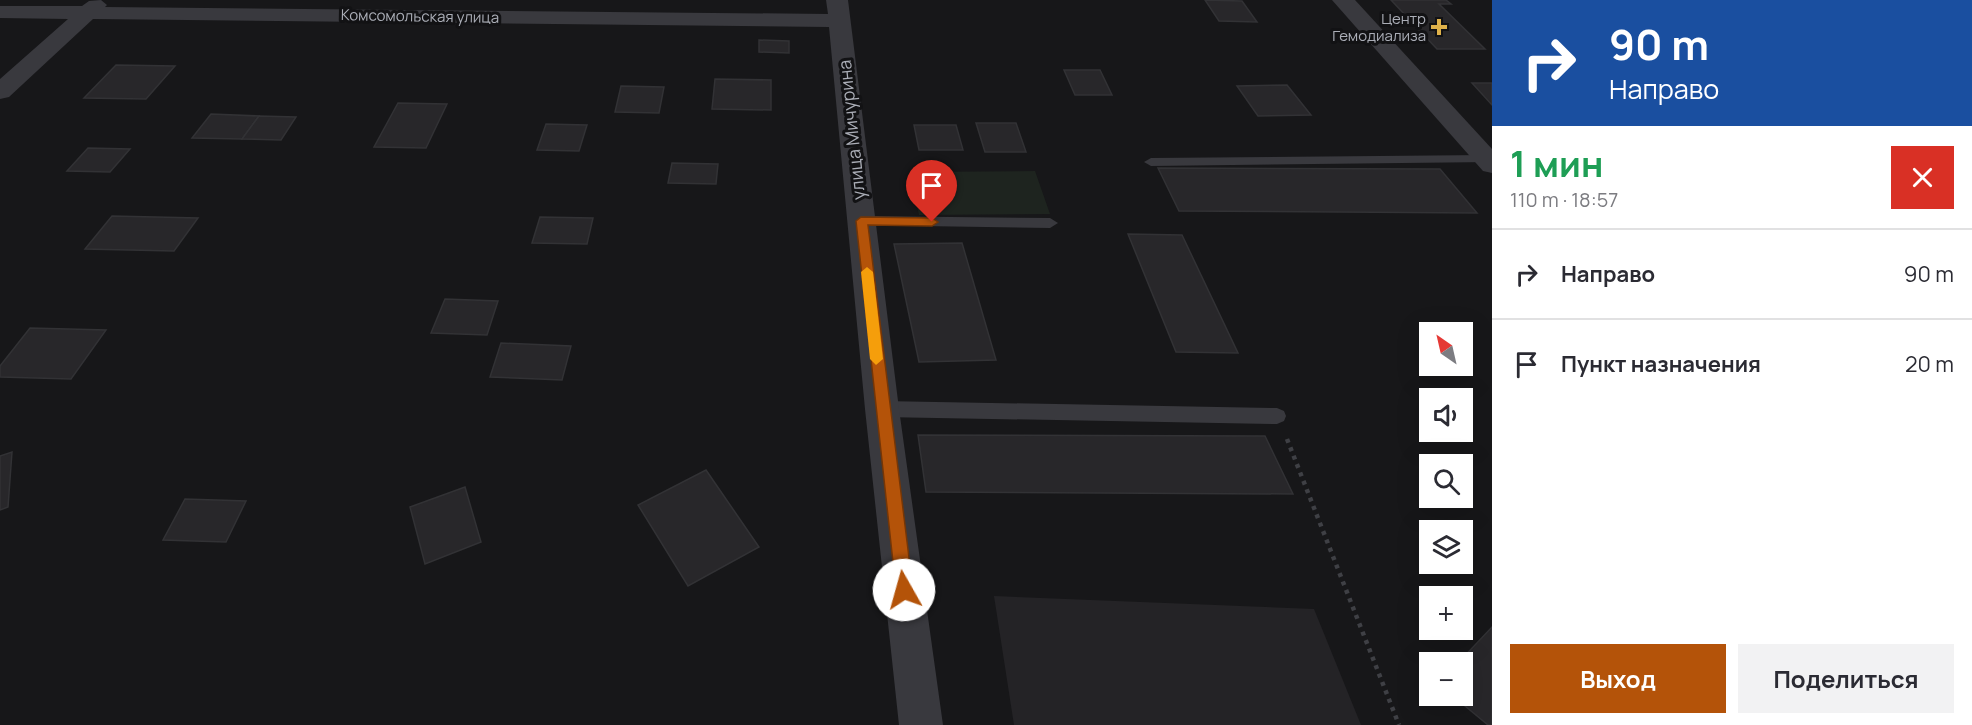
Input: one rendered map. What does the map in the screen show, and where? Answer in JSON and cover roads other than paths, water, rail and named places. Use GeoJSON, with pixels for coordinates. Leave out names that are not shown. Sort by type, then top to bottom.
{"type":"FeatureCollection","features":[{"type":"Feature","properties":{"kind":"street"},"geometry":{"type":"LineString","coordinates":[[1343,0],[1489,162]]}},
{"type":"Feature","properties":{"kind":"street"},"geometry":{"type":"LineString","coordinates":[[0,92],[95,6]]}},
{"type":"Feature","properties":{"kind":"street","name":"Комсомольская улица"},"geometry":{"type":"LineString","coordinates":[[0,12],[95,6],[838,11]]}},
{"type":"Feature","properties":{"kind":"street","name":"улица Мичурина"},"geometry":{"type":"LineString","coordinates":[[838,11],[882,409],[921,725]]}},
{"type":"Feature","properties":{"kind":"lane"},"geometry":{"type":"LineString","coordinates":[[1150,162],[1489,162]]}},
{"type":"Feature","properties":{"kind":"lane"},"geometry":{"type":"LineString","coordinates":[[861,221],[1050,223]]}},
{"type":"Feature","properties":{"kind":"lane"},"geometry":{"type":"LineString","coordinates":[[882,409],[1277,416]]}},
{"type":"Feature","properties":{"kind":"place","name":"Центр Гемодиализа"},"geometry":{"type":"Point","coordinates":[1439,27]}}]}
